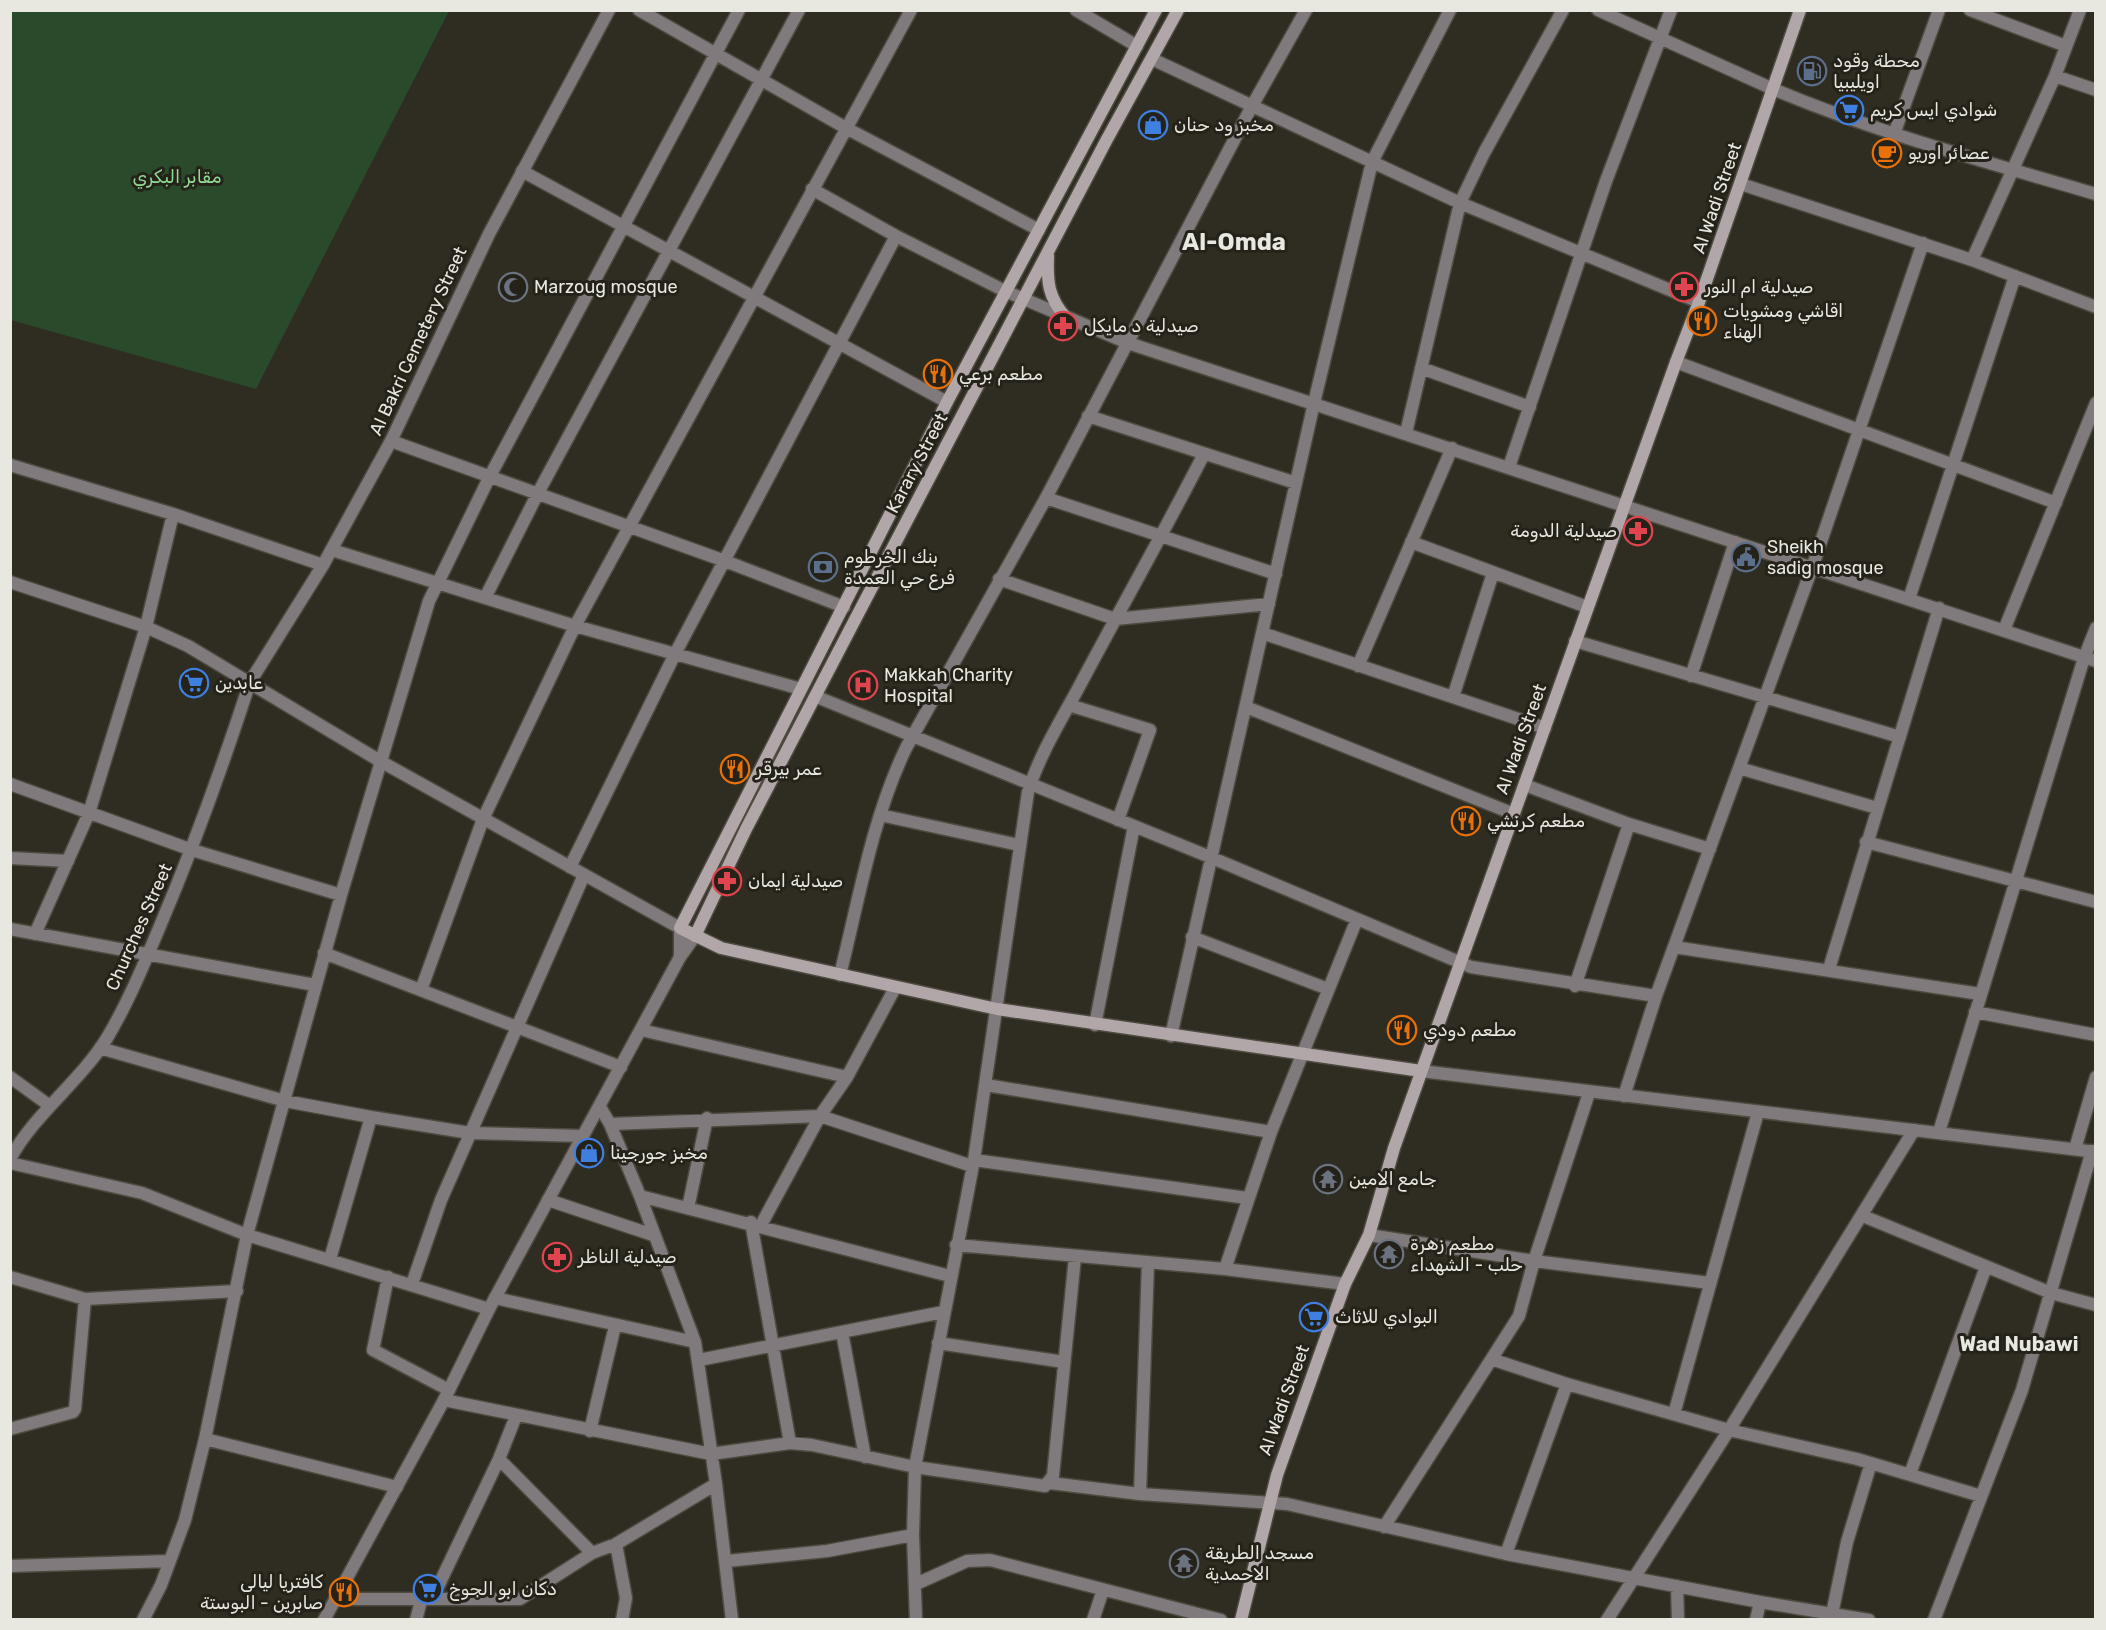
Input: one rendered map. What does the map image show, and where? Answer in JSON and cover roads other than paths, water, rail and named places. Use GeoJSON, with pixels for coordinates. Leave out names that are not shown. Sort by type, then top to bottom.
{"type":"FeatureCollection","features":[{"type":"Feature","properties":{"kind":"main road","name":"Karary Street"},"geometry":{"type":"LineString","coordinates":[[680,928],[947,402],[1156,10]]}},
{"type":"Feature","properties":{"kind":"main road","name":"Karary Street"},"geometry":{"type":"LineString","coordinates":[[695,936],[746,829],[1092,168],[1179,10]]}},
{"type":"Feature","properties":{"kind":"main road","name":"Al Wadi Street"},"geometry":{"type":"LineString","coordinates":[[1241,1620],[1269,1503],[1345,1284],[1369,1235],[1394,1148],[1421,1071],[1699,302],[1800,10]]}},
{"type":"Feature","properties":{"kind":"main road"},"geometry":{"type":"LineString","coordinates":[[1076,160],[1092,168]]}},
{"type":"Feature","properties":{"kind":"main road"},"geometry":{"type":"LineString","coordinates":[[1049,251],[1048,289],[1051,298],[1066,318]]}},
{"type":"Feature","properties":{"kind":"main road"},"geometry":{"type":"LineString","coordinates":[[680,928],[721,948],[998,1009],[1421,1071]]}},
{"type":"Feature","properties":{"kind":"street","name":"Al Bakri Cemetery Street"},"geometry":{"type":"LineString","coordinates":[[250,682],[332,550],[391,441],[470,270],[609,10]]}},
{"type":"Feature","properties":{"kind":"street"},"geometry":{"type":"LineString","coordinates":[[639,10],[846,128],[1039,230]]}},
{"type":"Feature","properties":{"kind":"street"},"geometry":{"type":"LineString","coordinates":[[143,1620],[170,1561],[185,1520],[206,1438],[248,1235],[340,895],[435,583],[739,10]]}},
{"type":"Feature","properties":{"kind":"street"},"geometry":{"type":"LineString","coordinates":[[485,598],[538,493],[799,10]]}},
{"type":"Feature","properties":{"kind":"street"},"geometry":{"type":"LineString","coordinates":[[421,990],[483,819],[574,626],[911,10]]}},
{"type":"Feature","properties":{"kind":"street"},"geometry":{"type":"LineString","coordinates":[[1076,10],[1137,46]]}},
{"type":"Feature","properties":{"kind":"street"},"geometry":{"type":"LineString","coordinates":[[840,975],[880,815],[893,774],[999,579],[1046,498],[1252,106],[1306,10]]}},
{"type":"Feature","properties":{"kind":"street"},"geometry":{"type":"LineString","coordinates":[[1171,1036],[1314,403],[1372,162],[1450,10]]}},
{"type":"Feature","properties":{"kind":"street"},"geometry":{"type":"LineString","coordinates":[[1406,433],[1460,203],[1484,153],[1563,10]]}},
{"type":"Feature","properties":{"kind":"street"},"geometry":{"type":"LineString","coordinates":[[1598,10],[1818,108],[1894,134],[2096,194]]}},
{"type":"Feature","properties":{"kind":"street"},"geometry":{"type":"LineString","coordinates":[[1509,467],[1633,106],[1671,10]]}},
{"type":"Feature","properties":{"kind":"street"},"geometry":{"type":"LineString","coordinates":[[1894,134],[1939,10]]}},
{"type":"Feature","properties":{"kind":"street"},"geometry":{"type":"LineString","coordinates":[[1970,10],[2066,46]]}},
{"type":"Feature","properties":{"kind":"street"},"geometry":{"type":"LineString","coordinates":[[1972,260],[2055,76],[2080,10]]}},
{"type":"Feature","properties":{"kind":"street"},"geometry":{"type":"LineString","coordinates":[[1152,59],[1460,203],[1699,302]]}},
{"type":"Feature","properties":{"kind":"street"},"geometry":{"type":"LineString","coordinates":[[2055,76],[2096,90]]}},
{"type":"Feature","properties":{"kind":"street"},"geometry":{"type":"LineString","coordinates":[[522,171],[947,402]]}},
{"type":"Feature","properties":{"kind":"street"},"geometry":{"type":"LineString","coordinates":[[1741,184],[1923,243],[2096,307]]}},
{"type":"Feature","properties":{"kind":"street"},"geometry":{"type":"LineString","coordinates":[[812,189],[896,236],[1023,300],[1128,343],[1939,608],[2090,660]]}},
{"type":"Feature","properties":{"kind":"street"},"geometry":{"type":"LineString","coordinates":[[570,867],[676,652],[837,343],[896,236]]}},
{"type":"Feature","properties":{"kind":"street"},"geometry":{"type":"LineString","coordinates":[[1624,1096],[1656,996],[1812,568],[1857,430],[1923,243]]}},
{"type":"Feature","properties":{"kind":"street"},"geometry":{"type":"LineString","coordinates":[[1909,599],[2015,276]]}},
{"type":"Feature","properties":{"kind":"street"},"geometry":{"type":"LineString","coordinates":[[1676,362],[2056,503]]}},
{"type":"Feature","properties":{"kind":"street"},"geometry":{"type":"LineString","coordinates":[[1421,368],[1530,406]]}},
{"type":"Feature","properties":{"kind":"street"},"geometry":{"type":"LineString","coordinates":[[2004,630],[2096,403]]}},
{"type":"Feature","properties":{"kind":"street"},"geometry":{"type":"LineString","coordinates":[[1088,416],[1296,483]]}},
{"type":"Feature","properties":{"kind":"street"},"geometry":{"type":"LineString","coordinates":[[391,441],[725,561],[844,607]]}},
{"type":"Feature","properties":{"kind":"street"},"geometry":{"type":"LineString","coordinates":[[1358,666],[1452,448]]}},
{"type":"Feature","properties":{"kind":"street"},"geometry":{"type":"LineString","coordinates":[[916,1620],[913,1535],[915,1467],[973,1163],[998,1009],[1019,845],[1030,784],[1069,705],[1115,618],[1162,537],[1204,454]]}},
{"type":"Feature","properties":{"kind":"street"},"geometry":{"type":"LineString","coordinates":[[10,465],[173,514],[323,565]]}},
{"type":"Feature","properties":{"kind":"street"},"geometry":{"type":"LineString","coordinates":[[1046,498],[1276,574]]}},
{"type":"Feature","properties":{"kind":"street"},"geometry":{"type":"LineString","coordinates":[[35,934],[89,813],[146,627],[173,514]]}},
{"type":"Feature","properties":{"kind":"street"},"geometry":{"type":"LineString","coordinates":[[1411,542],[1587,607]]}},
{"type":"Feature","properties":{"kind":"street"},"geometry":{"type":"LineString","coordinates":[[1691,676],[1735,542]]}},
{"type":"Feature","properties":{"kind":"street"},"geometry":{"type":"LineString","coordinates":[[332,550],[574,626],[676,652],[801,689]]}},
{"type":"Feature","properties":{"kind":"street"},"geometry":{"type":"LineString","coordinates":[[1453,697],[1493,573]]}},
{"type":"Feature","properties":{"kind":"street"},"geometry":{"type":"LineString","coordinates":[[999,579],[1115,618],[1269,604]]}},
{"type":"Feature","properties":{"kind":"street"},"geometry":{"type":"LineString","coordinates":[[10,582],[146,627],[188,646],[380,761],[680,928],[680,957]]}},
{"type":"Feature","properties":{"kind":"street"},"geometry":{"type":"LineString","coordinates":[[1828,969],[1939,608]]}},
{"type":"Feature","properties":{"kind":"street"},"geometry":{"type":"LineString","coordinates":[[1939,1132],[1980,994],[2090,660],[2096,628]]}},
{"type":"Feature","properties":{"kind":"street"},"geometry":{"type":"LineString","coordinates":[[1262,633],[1545,728]]}},
{"type":"Feature","properties":{"kind":"street"},"geometry":{"type":"LineString","coordinates":[[1575,641],[1900,737]]}},
{"type":"Feature","properties":{"kind":"street","name":"Churches Street"},"geometry":{"type":"LineString","coordinates":[[10,1161],[22,1139],[100,1048],[148,955],[192,850],[250,682]]}},
{"type":"Feature","properties":{"kind":"street"},"geometry":{"type":"LineString","coordinates":[[817,697],[1210,857],[1459,963],[1491,972],[1656,996]]}},
{"type":"Feature","properties":{"kind":"street"},"geometry":{"type":"LineString","coordinates":[[1069,705],[1150,730],[1118,819]]}},
{"type":"Feature","properties":{"kind":"street"},"geometry":{"type":"LineString","coordinates":[[1246,706],[1514,814]]}},
{"type":"Feature","properties":{"kind":"street"},"geometry":{"type":"LineString","coordinates":[[1739,768],[1878,808]]}},
{"type":"Feature","properties":{"kind":"street"},"geometry":{"type":"LineString","coordinates":[[10,784],[192,850],[340,895]]}},
{"type":"Feature","properties":{"kind":"street"},"geometry":{"type":"LineString","coordinates":[[1525,785],[1629,825],[1710,849]]}},
{"type":"Feature","properties":{"kind":"street"},"geometry":{"type":"LineString","coordinates":[[880,815],[1019,845]]}},
{"type":"Feature","properties":{"kind":"street"},"geometry":{"type":"LineString","coordinates":[[1575,986],[1629,825]]}},
{"type":"Feature","properties":{"kind":"street"},"geometry":{"type":"LineString","coordinates":[[1095,1025],[1134,826]]}},
{"type":"Feature","properties":{"kind":"street"},"geometry":{"type":"LineString","coordinates":[[1866,842],[2096,902]]}},
{"type":"Feature","properties":{"kind":"street"},"geometry":{"type":"LineString","coordinates":[[10,858],[68,861]]}},
{"type":"Feature","properties":{"kind":"street"},"geometry":{"type":"LineString","coordinates":[[412,1284],[434,1217],[519,1028],[584,875]]}},
{"type":"Feature","properties":{"kind":"street"},"geometry":{"type":"LineString","coordinates":[[1225,1269],[1271,1131],[1357,919]]}},
{"type":"Feature","properties":{"kind":"street"},"geometry":{"type":"LineString","coordinates":[[10,929],[315,985]]}},
{"type":"Feature","properties":{"kind":"street"},"geometry":{"type":"LineString","coordinates":[[324,1620],[447,1395],[492,1304],[548,1200],[680,957],[695,936]]}},
{"type":"Feature","properties":{"kind":"street"},"geometry":{"type":"LineString","coordinates":[[1192,937],[1328,989]]}},
{"type":"Feature","properties":{"kind":"street"},"geometry":{"type":"LineString","coordinates":[[1674,947],[1980,994]]}},
{"type":"Feature","properties":{"kind":"street"},"geometry":{"type":"LineString","coordinates":[[324,953],[621,1067]]}},
{"type":"Feature","properties":{"kind":"street"},"geometry":{"type":"LineString","coordinates":[[790,1443],[772,1345],[756,1224],[820,1116],[848,1077],[895,988]]}},
{"type":"Feature","properties":{"kind":"street"},"geometry":{"type":"LineString","coordinates":[[1975,1012],[2096,1035]]}},
{"type":"Feature","properties":{"kind":"street"},"geometry":{"type":"LineString","coordinates":[[641,1030],[848,1077]]}},
{"type":"Feature","properties":{"kind":"street"},"geometry":{"type":"LineString","coordinates":[[100,1048],[285,1101],[371,1117],[470,1133],[583,1136]]}},
{"type":"Feature","properties":{"kind":"street"},"geometry":{"type":"LineString","coordinates":[[1421,1071],[2094,1152],[2022,1390],[1934,1620]]}},
{"type":"Feature","properties":{"kind":"street"},"geometry":{"type":"LineString","coordinates":[[10,1077],[50,1106]]}},
{"type":"Feature","properties":{"kind":"street"},"geometry":{"type":"LineString","coordinates":[[2075,1149],[2096,1077]]}},
{"type":"Feature","properties":{"kind":"street"},"geometry":{"type":"LineString","coordinates":[[986,1085],[1271,1131]]}},
{"type":"Feature","properties":{"kind":"street"},"geometry":{"type":"LineString","coordinates":[[1384,1527],[1494,1360],[1519,1316],[1534,1261],[1589,1092]]}},
{"type":"Feature","properties":{"kind":"street"},"geometry":{"type":"LineString","coordinates":[[600,1107],[610,1124],[640,1196],[695,1342],[727,1561],[732,1620]]}},
{"type":"Feature","properties":{"kind":"street"},"geometry":{"type":"LineString","coordinates":[[1674,1414],[1758,1112]]}},
{"type":"Feature","properties":{"kind":"street"},"geometry":{"type":"LineString","coordinates":[[610,1124],[707,1118],[820,1116],[973,1163],[1247,1198]]}},
{"type":"Feature","properties":{"kind":"street"},"geometry":{"type":"LineString","coordinates":[[330,1259],[371,1117]]}},
{"type":"Feature","properties":{"kind":"street"},"geometry":{"type":"LineString","coordinates":[[688,1208],[707,1118]]}},
{"type":"Feature","properties":{"kind":"street"},"geometry":{"type":"LineString","coordinates":[[1607,1620],[1730,1430],[1914,1130]]}},
{"type":"Feature","properties":{"kind":"street"},"geometry":{"type":"LineString","coordinates":[[10,1161],[142,1193],[248,1235],[412,1284],[492,1304],[695,1342]]}},
{"type":"Feature","properties":{"kind":"street"},"geometry":{"type":"LineString","coordinates":[[640,1196],[756,1224],[950,1276]]}},
{"type":"Feature","properties":{"kind":"street"},"geometry":{"type":"LineString","coordinates":[[548,1200],[653,1235]]}},
{"type":"Feature","properties":{"kind":"street"},"geometry":{"type":"LineString","coordinates":[[1863,1216],[2051,1293],[2096,1305]]}},
{"type":"Feature","properties":{"kind":"street"},"geometry":{"type":"LineString","coordinates":[[1369,1235],[1534,1261],[1710,1283]]}},
{"type":"Feature","properties":{"kind":"street"},"geometry":{"type":"LineString","coordinates":[[956,1245],[1225,1269],[1345,1284]]}},
{"type":"Feature","properties":{"kind":"street"},"geometry":{"type":"LineString","coordinates":[[1050,1483],[1075,1257]]}},
{"type":"Feature","properties":{"kind":"street"},"geometry":{"type":"LineString","coordinates":[[1140,1494],[1148,1263]]}},
{"type":"Feature","properties":{"kind":"street"},"geometry":{"type":"LineString","coordinates":[[1910,1474],[1986,1267]]}},
{"type":"Feature","properties":{"kind":"street"},"geometry":{"type":"LineString","coordinates":[[10,1277],[85,1299],[237,1291]]}},
{"type":"Feature","properties":{"kind":"street"},"geometry":{"type":"LineString","coordinates":[[388,1277],[373,1350],[447,1395],[516,1416],[711,1454],[790,1443],[812,1445],[915,1467],[1040,1486],[1050,1483],[1140,1494],[1287,1504],[1506,1554],[1869,1620]]}},
{"type":"Feature","properties":{"kind":"street"},"geometry":{"type":"LineString","coordinates":[[10,1429],[73,1412],[75,1409],[85,1299]]}},
{"type":"Feature","properties":{"kind":"street"},"geometry":{"type":"LineString","coordinates":[[699,1360],[943,1312]]}},
{"type":"Feature","properties":{"kind":"street"},"geometry":{"type":"LineString","coordinates":[[590,1431],[615,1326]]}},
{"type":"Feature","properties":{"kind":"street"},"geometry":{"type":"LineString","coordinates":[[842,1332],[865,1457]]}},
{"type":"Feature","properties":{"kind":"street"},"geometry":{"type":"LineString","coordinates":[[938,1343],[1064,1362]]}},
{"type":"Feature","properties":{"kind":"street"},"geometry":{"type":"LineString","coordinates":[[1494,1360],[1567,1384],[1730,1430],[1871,1463],[1982,1496]]}},
{"type":"Feature","properties":{"kind":"street"},"geometry":{"type":"LineString","coordinates":[[1506,1554],[1567,1384]]}},
{"type":"Feature","properties":{"kind":"street"},"geometry":{"type":"LineString","coordinates":[[416,1620],[499,1459],[516,1416]]}},
{"type":"Feature","properties":{"kind":"street"},"geometry":{"type":"LineString","coordinates":[[206,1438],[397,1487]]}},
{"type":"Feature","properties":{"kind":"street"},"geometry":{"type":"LineString","coordinates":[[499,1459],[592,1553]]}},
{"type":"Feature","properties":{"kind":"street"},"geometry":{"type":"LineString","coordinates":[[1832,1614],[1846,1542],[1871,1463]]}},
{"type":"Feature","properties":{"kind":"street"},"geometry":{"type":"LineString","coordinates":[[335,1599],[427,1597],[520,1599],[592,1553],[616,1544],[716,1484]]}},
{"type":"Feature","properties":{"kind":"street"},"geometry":{"type":"LineString","coordinates":[[727,1561],[827,1551],[913,1535]]}},
{"type":"Feature","properties":{"kind":"street"},"geometry":{"type":"LineString","coordinates":[[616,1544],[626,1598],[622,1620]]}},
{"type":"Feature","properties":{"kind":"street"},"geometry":{"type":"LineString","coordinates":[[916,1584],[977,1560],[990,1560],[1221,1620]]}},
{"type":"Feature","properties":{"kind":"street"},"geometry":{"type":"LineString","coordinates":[[10,1566],[170,1561]]}},
{"type":"Feature","properties":{"kind":"street"},"geometry":{"type":"LineString","coordinates":[[1677,1586],[1678,1620]]}},
{"type":"Feature","properties":{"kind":"street"},"geometry":{"type":"LineString","coordinates":[[1093,1620],[1103,1590]]}},
{"type":"Feature","properties":{"kind":"street"},"geometry":{"type":"LineString","coordinates":[[1756,1620],[1760,1602]]}},
{"type":"Feature","properties":{"kind":"place","name":"محطة وقود اويليبيا"},"geometry":{"type":"Point","coordinates":[1812,71]}},
{"type":"Feature","properties":{"kind":"place","name":"شوادي ايس كريم"},"geometry":{"type":"Point","coordinates":[1849,110]}},
{"type":"Feature","properties":{"kind":"place","name":"مخبز ود حنان"},"geometry":{"type":"Point","coordinates":[1153,125]}},
{"type":"Feature","properties":{"kind":"place","name":"عصائر اوريو"},"geometry":{"type":"Point","coordinates":[1887,153]}},
{"type":"Feature","properties":{"kind":"place","name":"Marzoug mosque"},"geometry":{"type":"Point","coordinates":[513,287]}},
{"type":"Feature","properties":{"kind":"place","name":"صيدلية ام النور"},"geometry":{"type":"Point","coordinates":[1684,287]}},
{"type":"Feature","properties":{"kind":"place","name":"اقاشي ومشويات الهناء"},"geometry":{"type":"Point","coordinates":[1702,321]}},
{"type":"Feature","properties":{"kind":"place","name":"صيدلية د مايكل"},"geometry":{"type":"Point","coordinates":[1063,326]}},
{"type":"Feature","properties":{"kind":"place","name":"مطعم برعي"},"geometry":{"type":"Point","coordinates":[938,374]}},
{"type":"Feature","properties":{"kind":"place","name":"صيدلية الدومة"},"geometry":{"type":"Point","coordinates":[1638,531]}},
{"type":"Feature","properties":{"kind":"place","name":"Sheikh sadig mosque"},"geometry":{"type":"Point","coordinates":[1746,557]}},
{"type":"Feature","properties":{"kind":"place","name":"بنك الخرطوم فرع حي العمدة"},"geometry":{"type":"Point","coordinates":[823,567]}},
{"type":"Feature","properties":{"kind":"place","name":"عابدين"},"geometry":{"type":"Point","coordinates":[194,683]}},
{"type":"Feature","properties":{"kind":"place","name":"Makkah Charity Hospital"},"geometry":{"type":"Point","coordinates":[863,685]}},
{"type":"Feature","properties":{"kind":"place","name":"عمر بيرقر"},"geometry":{"type":"Point","coordinates":[735,769]}},
{"type":"Feature","properties":{"kind":"place","name":"مطعم كرنشي"},"geometry":{"type":"Point","coordinates":[1466,821]}},
{"type":"Feature","properties":{"kind":"place","name":"صيدلية ايمان"},"geometry":{"type":"Point","coordinates":[727,881]}},
{"type":"Feature","properties":{"kind":"place","name":"مطعم دودي"},"geometry":{"type":"Point","coordinates":[1402,1030]}},
{"type":"Feature","properties":{"kind":"place","name":"مخبز جورجينا"},"geometry":{"type":"Point","coordinates":[589,1153]}},
{"type":"Feature","properties":{"kind":"place","name":"جامع الامين"},"geometry":{"type":"Point","coordinates":[1328,1179]}},
{"type":"Feature","properties":{"kind":"place","name":"مطعم زهرة حلب - الشهداء"},"geometry":{"type":"Point","coordinates":[1389,1254]}},
{"type":"Feature","properties":{"kind":"place","name":"صيدلية الناظر"},"geometry":{"type":"Point","coordinates":[557,1257]}},
{"type":"Feature","properties":{"kind":"place","name":"البوادي للاثاث"},"geometry":{"type":"Point","coordinates":[1314,1317]}},
{"type":"Feature","properties":{"kind":"place","name":"مسجد الطريقة الاحمدية"},"geometry":{"type":"Point","coordinates":[1184,1563]}},
{"type":"Feature","properties":{"kind":"place","name":"دكان ابو الجوخ"},"geometry":{"type":"Point","coordinates":[428,1589]}},
{"type":"Feature","properties":{"kind":"place","name":"كافتريا ليالي صابرين - البوستة"},"geometry":{"type":"Point","coordinates":[344,1592]}},
{"type":"Feature","properties":{"kind":"district","name":"Al-Omda"},"geometry":{"type":"Point","coordinates":[1234,242]}},
{"type":"Feature","properties":{"kind":"district","name":"Wad Nubawi"},"geometry":{"type":"Point","coordinates":[2019,1344]}},
{"type":"Feature","properties":{"kind":"park label","name":"مقابر البكري"},"geometry":{"type":"Point","coordinates":[177,177]}}]}
